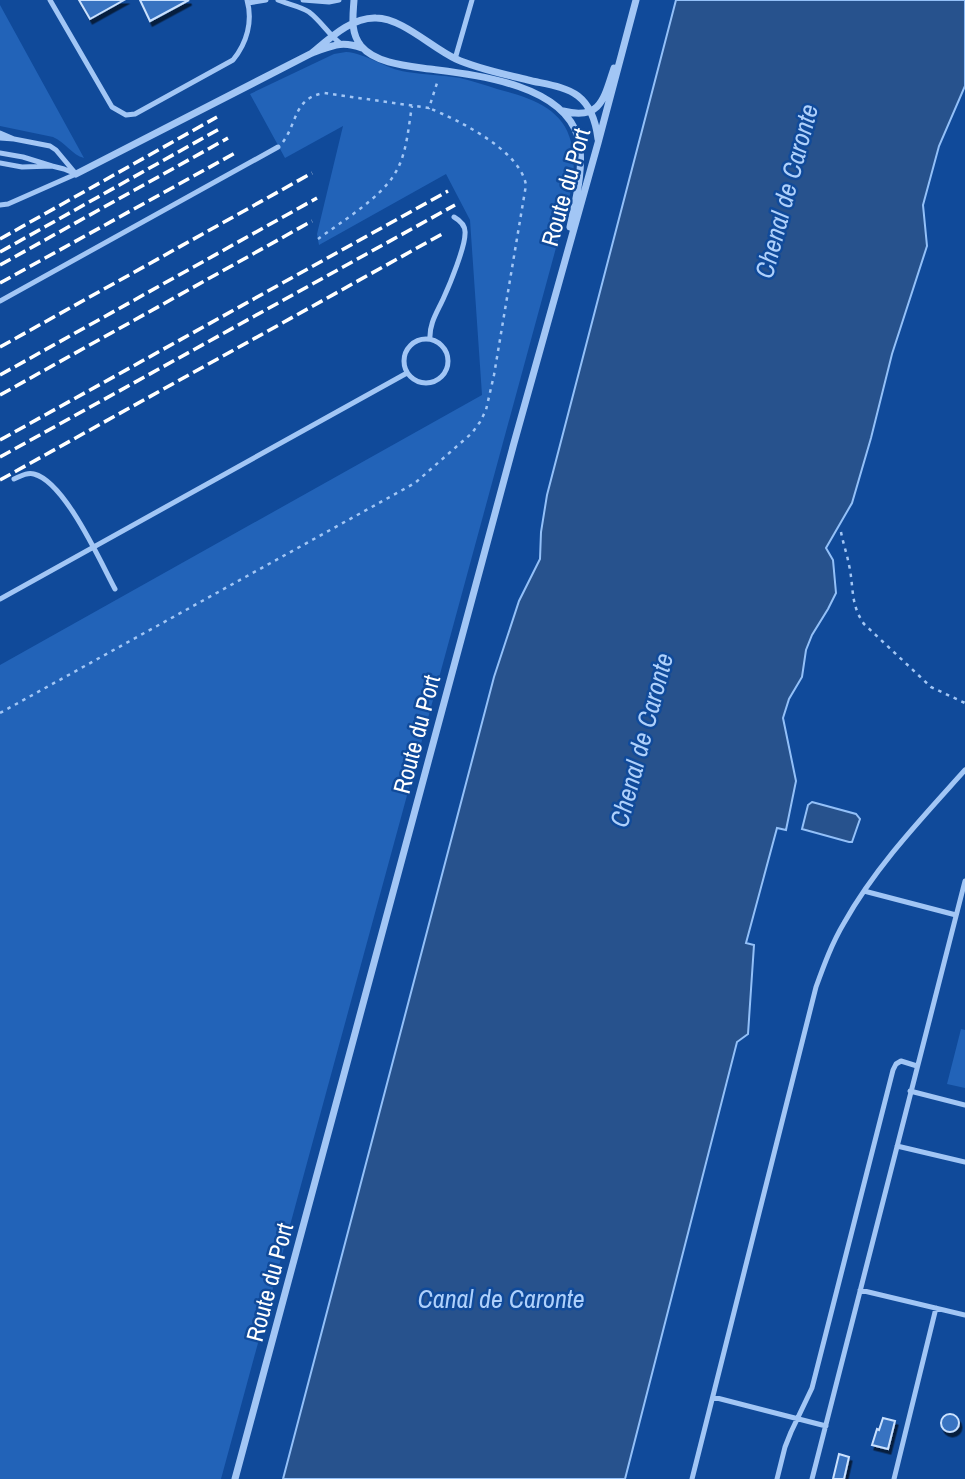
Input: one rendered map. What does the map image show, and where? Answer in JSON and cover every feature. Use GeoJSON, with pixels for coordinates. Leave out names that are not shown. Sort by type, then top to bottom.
{"type":"FeatureCollection","features":[{"type":"Feature","properties":{"kind":"street"},"geometry":{"type":"LineString","coordinates":[[354,0],[352,24],[363,49]]}},
{"type":"Feature","properties":{"kind":"street","name":"Route du Port"},"geometry":{"type":"LineString","coordinates":[[236,1479],[514,443],[636,0]]}},
{"type":"Feature","properties":{"kind":"street"},"geometry":{"type":"LineString","coordinates":[[312,53],[352,24],[367,18],[386,19],[398,23],[441,52],[470,65],[569,91],[579,97],[591,112],[598,143]]}},
{"type":"Feature","properties":{"kind":"street"},"geometry":{"type":"LineString","coordinates":[[562,111],[583,114],[591,112],[601,104],[630,22]]}},
{"type":"Feature","properties":{"kind":"street"},"geometry":{"type":"LineString","coordinates":[[76,174],[312,53],[336,44],[350,44],[384,60],[466,74],[525,89],[538,94],[562,111],[574,127],[580,150],[579,179],[563,267]]}},
{"type":"Feature","properties":{"kind":"lane"},"geometry":{"type":"LineString","coordinates":[[50,0],[112,107],[126,115],[135,114],[233,60],[242,50],[249,27],[248,2],[266,0]]}},
{"type":"Feature","properties":{"kind":"lane"},"geometry":{"type":"LineString","coordinates":[[276,0],[304,9],[341,44]]}},
{"type":"Feature","properties":{"kind":"lane"},"geometry":{"type":"LineString","coordinates":[[303,0],[339,0]]}},
{"type":"Feature","properties":{"kind":"lane"},"geometry":{"type":"LineString","coordinates":[[455,59],[472,0]]}},
{"type":"Feature","properties":{"kind":"lane"},"geometry":{"type":"LineString","coordinates":[[0,135],[50,146],[76,174]]}},
{"type":"Feature","properties":{"kind":"lane"},"geometry":{"type":"LineString","coordinates":[[0,301],[278,147]]}},
{"type":"Feature","properties":{"kind":"lane"},"geometry":{"type":"LineString","coordinates":[[0,153],[23,157],[76,174]]}},
{"type":"Feature","properties":{"kind":"lane"},"geometry":{"type":"LineString","coordinates":[[0,163],[22,167],[52,166]]}},
{"type":"Feature","properties":{"kind":"lane"},"geometry":{"type":"LineString","coordinates":[[0,205],[76,174]]}},
{"type":"Feature","properties":{"kind":"lane"},"geometry":{"type":"LineString","coordinates":[[430,339],[430,326],[444,298],[466,233],[464,226],[454,217]]}},
{"type":"Feature","properties":{"kind":"lane"},"geometry":{"type":"LineString","coordinates":[[430,339],[442,345],[446,352],[447,366],[440,378],[433,382],[419,382],[407,373],[404,359],[406,351],[416,341],[430,339]]}},
{"type":"Feature","properties":{"kind":"lane"},"geometry":{"type":"LineString","coordinates":[[0,599],[407,373]]}},
{"type":"Feature","properties":{"kind":"lane"},"geometry":{"type":"LineString","coordinates":[[14,479],[31,473],[48,482],[68,504],[115,589]]}},
{"type":"Feature","properties":{"kind":"lane"},"geometry":{"type":"LineString","coordinates":[[692,1479],[816,987],[827,956],[864,891],[913,828],[965,770]]}},
{"type":"Feature","properties":{"kind":"lane"},"geometry":{"type":"LineString","coordinates":[[812,1479],[965,881]]}},
{"type":"Feature","properties":{"kind":"lane"},"geometry":{"type":"LineString","coordinates":[[864,891],[956,915]]}},
{"type":"Feature","properties":{"kind":"lane"},"geometry":{"type":"LineString","coordinates":[[777,1479],[785,1447],[812,1388],[893,1070],[901,1061],[917,1066]]}},
{"type":"Feature","properties":{"kind":"lane"},"geometry":{"type":"LineString","coordinates":[[910,1091],[965,1105]]}},
{"type":"Feature","properties":{"kind":"lane"},"geometry":{"type":"LineString","coordinates":[[897,1146],[965,1162]]}},
{"type":"Feature","properties":{"kind":"lane"},"geometry":{"type":"LineString","coordinates":[[860,1290],[965,1315]]}},
{"type":"Feature","properties":{"kind":"lane"},"geometry":{"type":"LineString","coordinates":[[894,1479],[936,1308]]}},
{"type":"Feature","properties":{"kind":"lane"},"geometry":{"type":"LineString","coordinates":[[713,1398],[826,1426]]}},
{"type":"Feature","properties":{"kind":"path"},"geometry":{"type":"LineString","coordinates":[[429,108],[441,70]]}},
{"type":"Feature","properties":{"kind":"path"},"geometry":{"type":"LineString","coordinates":[[0,713],[415,482],[480,422],[494,375],[526,184],[519,167],[489,139],[451,117],[429,108],[324,93],[308,98],[302,105],[288,135],[278,147]]}},
{"type":"Feature","properties":{"kind":"path"},"geometry":{"type":"LineString","coordinates":[[318,239],[374,197],[393,177],[405,148],[412,105]]}},
{"type":"Feature","properties":{"kind":"path"},"geometry":{"type":"LineString","coordinates":[[841,532],[849,564],[854,604],[864,624],[931,687],[965,703]]}},
{"type":"Feature","properties":{"kind":"shaded area"},"geometry":{"type":"Polygon","coordinates":[[[0,5],[84,158],[53,137],[0,126],[0,5]]]}},
{"type":"Feature","properties":{"kind":"shaded area"},"geometry":{"type":"Polygon","coordinates":[[[346,52],[399,70],[474,82],[542,105],[560,120],[571,142],[574,160],[568,202],[221,1479],[0,1479],[0,665],[482,395],[470,220],[446,174],[319,245],[317,234],[343,126],[285,158],[250,94],[334,54],[346,52]]]}},
{"type":"Feature","properties":{"kind":"shaded area"},"geometry":{"type":"Polygon","coordinates":[[[961,1029],[965,1030],[965,1088],[947,1084],[961,1029]]]}},
{"type":"Feature","properties":{"kind":"water","name":"Canal de Caronte"},"geometry":{"type":"Polygon","coordinates":[[[676,0],[965,0],[965,86],[939,146],[923,205],[927,246],[892,354],[852,503],[826,548],[833,560],[836,593],[812,635],[806,650],[802,677],[789,699],[783,718],[796,781],[786,830],[777,828],[746,943],[754,945],[748,1034],[737,1042],[625,1479],[283,1479],[494,677],[519,601],[540,559],[547,495],[676,0]]]}},
{"type":"Feature","properties":{"kind":"water"},"geometry":{"type":"Polygon","coordinates":[[[812,802],[856,814],[860,819],[852,842],[802,829],[808,805],[812,802]]]}},
{"type":"Feature","properties":{"kind":"building"},"geometry":{"type":"Polygon","coordinates":[[[79,0],[124,0],[90,19],[79,0]]]}},
{"type":"Feature","properties":{"kind":"building"},"geometry":{"type":"Polygon","coordinates":[[[140,0],[189,0],[150,21],[140,0]]]}},
{"type":"Feature","properties":{"kind":"building"},"geometry":{"type":"Polygon","coordinates":[[[950,1414],[956,1417],[959,1423],[956,1429],[950,1432],[944,1429],[941,1423],[944,1417],[950,1414]]]}},
{"type":"Feature","properties":{"kind":"building"},"geometry":{"type":"Polygon","coordinates":[[[883,1418],[895,1421],[888,1449],[872,1445],[883,1418]]]}},
{"type":"Feature","properties":{"kind":"building"},"geometry":{"type":"Polygon","coordinates":[[[839,1454],[849,1457],[844,1479],[833,1479],[839,1454]]]}},
{"type":"Feature","properties":{"kind":"railway"},"geometry":{"type":"LineString","coordinates":[[0,239],[217,117]]}},
{"type":"Feature","properties":{"kind":"railway"},"geometry":{"type":"LineString","coordinates":[[0,252],[221,128]]}},
{"type":"Feature","properties":{"kind":"railway"},"geometry":{"type":"LineString","coordinates":[[0,265],[228,138]]}},
{"type":"Feature","properties":{"kind":"railway"},"geometry":{"type":"LineString","coordinates":[[0,283],[237,152]]}},
{"type":"Feature","properties":{"kind":"railway"},"geometry":{"type":"LineString","coordinates":[[0,347],[312,173]]}},
{"type":"Feature","properties":{"kind":"railway"},"geometry":{"type":"LineString","coordinates":[[0,440],[448,191]]}},
{"type":"Feature","properties":{"kind":"railway"},"geometry":{"type":"LineString","coordinates":[[0,375],[317,198]]}},
{"type":"Feature","properties":{"kind":"railway"},"geometry":{"type":"LineString","coordinates":[[0,457],[455,205]]}},
{"type":"Feature","properties":{"kind":"railway"},"geometry":{"type":"LineString","coordinates":[[0,395],[312,221]]}},
{"type":"Feature","properties":{"kind":"railway"},"geometry":{"type":"LineString","coordinates":[[0,480],[444,233]]}},
{"type":"Feature","properties":{"kind":"water label","name":"Chenal de Caronte"},"geometry":{"type":"Point","coordinates":[786,191]}},
{"type":"Feature","properties":{"kind":"water label","name":"Chenal de Caronte"},"geometry":{"type":"Point","coordinates":[641,740]}}]}
